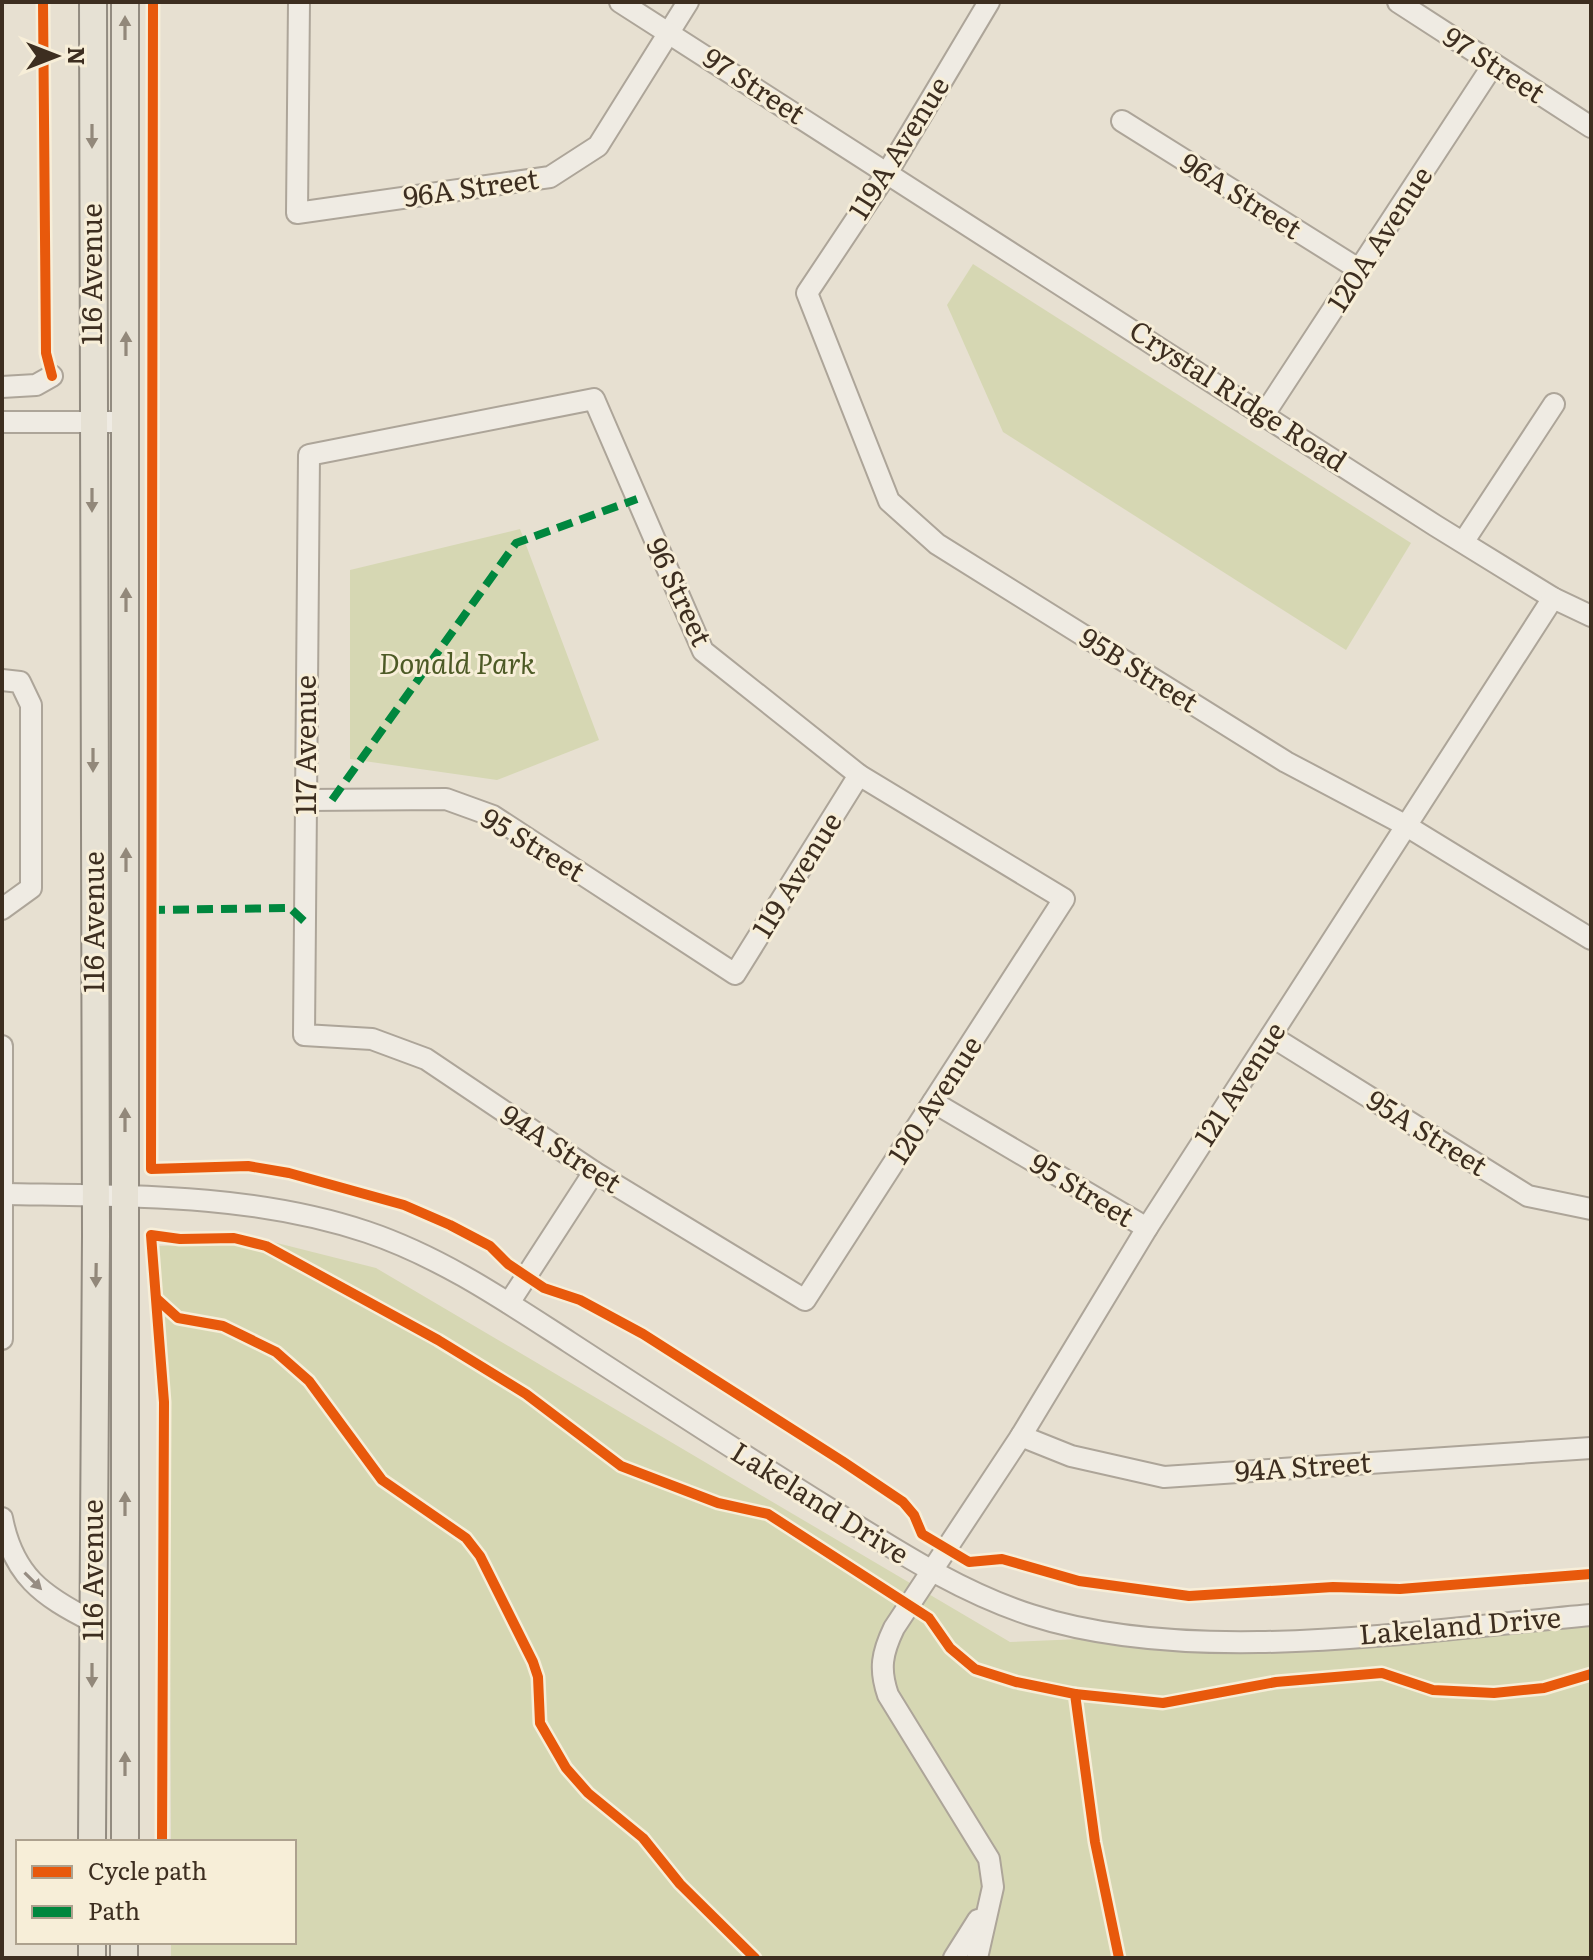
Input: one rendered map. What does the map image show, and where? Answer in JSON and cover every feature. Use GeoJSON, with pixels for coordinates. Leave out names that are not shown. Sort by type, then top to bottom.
{"type":"FeatureCollection","features":[{"type":"Feature","properties":{"kind":"main road","name":"116 Avenue"},"geometry":{"type":"LineString","coordinates":[[92,1840],[95,1197],[91,422],[93,2]]}},
{"type":"Feature","properties":{"kind":"main road","name":"116 Avenue"},"geometry":{"type":"LineString","coordinates":[[125,2],[125,1840]]}},
{"type":"Feature","properties":{"kind":"street","name":"96A Street"},"geometry":{"type":"LineString","coordinates":[[299,2],[297,213],[550,177],[598,146],[669,32]]}},
{"type":"Feature","properties":{"kind":"street","name":"97 Street"},"geometry":{"type":"LineString","coordinates":[[620,2],[887,173]]}},
{"type":"Feature","properties":{"kind":"street"},"geometry":{"type":"LineString","coordinates":[[669,32],[688,2]]}},
{"type":"Feature","properties":{"kind":"street","name":"119A Avenue"},"geometry":{"type":"LineString","coordinates":[[807,293],[887,173],[989,2]]}},
{"type":"Feature","properties":{"kind":"street","name":"97 Street"},"geometry":{"type":"LineString","coordinates":[[1398,2],[1591,127]]}},
{"type":"Feature","properties":{"kind":"street","name":"120A Avenue"},"geometry":{"type":"LineString","coordinates":[[1265,413],[1493,65]]}},
{"type":"Feature","properties":{"kind":"street","name":"96A Street"},"geometry":{"type":"LineString","coordinates":[[1122,121],[1360,270]]}},
{"type":"Feature","properties":{"kind":"street","name":"Crystal Ridge Road"},"geometry":{"type":"LineString","coordinates":[[887,173],[1553,598],[1591,616]]}},
{"type":"Feature","properties":{"kind":"street","name":"95B Street"},"geometry":{"type":"LineString","coordinates":[[807,293],[889,501],[937,544],[1286,762],[1405,825],[1591,939]]}},
{"type":"Feature","properties":{"kind":"street"},"geometry":{"type":"LineString","coordinates":[[2,387],[36,385],[52,376]]}},
{"type":"Feature","properties":{"kind":"street","name":"96 Street"},"geometry":{"type":"LineString","coordinates":[[309,455],[594,399],[703,651],[859,775],[1064,899]]}},
{"type":"Feature","properties":{"kind":"street"},"geometry":{"type":"LineString","coordinates":[[1464,541],[1554,404]]}},
{"type":"Feature","properties":{"kind":"street"},"geometry":{"type":"LineString","coordinates":[[2,422],[126,422]]}},
{"type":"Feature","properties":{"kind":"street","name":"117 Avenue"},"geometry":{"type":"LineString","coordinates":[[304,1035],[309,455]]}},
{"type":"Feature","properties":{"kind":"street","name":"121 Avenue"},"geometry":{"type":"LineString","coordinates":[[977,1958],[990,1904],[993,1875],[983,1845],[896,1709],[882,1679],[884,1650],[930,1571],[1021,1436],[1147,1228],[1553,598]]}},
{"type":"Feature","properties":{"kind":"street"},"geometry":{"type":"LineString","coordinates":[[2,680],[20,682],[31,705],[31,888],[2,909]]}},
{"type":"Feature","properties":{"kind":"street","name":"119 Avenue"},"geometry":{"type":"LineString","coordinates":[[735,974],[859,775]]}},
{"type":"Feature","properties":{"kind":"street","name":"95 Street"},"geometry":{"type":"LineString","coordinates":[[306,800],[446,799],[493,816],[735,974]]}},
{"type":"Feature","properties":{"kind":"street","name":"120 Avenue"},"geometry":{"type":"LineString","coordinates":[[805,1300],[1064,899]]}},
{"type":"Feature","properties":{"kind":"street","name":"94A Street"},"geometry":{"type":"LineString","coordinates":[[304,1035],[372,1039],[426,1059],[594,1172],[805,1300]]}},
{"type":"Feature","properties":{"kind":"street","name":"95A Street"},"geometry":{"type":"LineString","coordinates":[[1271,1036],[1528,1196],[1591,1209]]}},
{"type":"Feature","properties":{"kind":"street"},"geometry":{"type":"LineString","coordinates":[[2,1046],[2,1339]]}},
{"type":"Feature","properties":{"kind":"street","name":"95 Street"},"geometry":{"type":"LineString","coordinates":[[933,1102],[1147,1228]]}},
{"type":"Feature","properties":{"kind":"street"},"geometry":{"type":"LineString","coordinates":[[509,1303],[594,1172]]}},
{"type":"Feature","properties":{"kind":"street","name":"Lakeland Drive"},"geometry":{"type":"LineString","coordinates":[[3,1194],[235,1203],[345,1225],[407,1248],[473,1280],[736,1451],[930,1571],[1032,1616],[1137,1639],[1304,1640],[1591,1615]]}},
{"type":"Feature","properties":{"kind":"street","name":"94A Street"},"geometry":{"type":"LineString","coordinates":[[1021,1436],[1071,1456],[1164,1477],[1591,1448]]}},
{"type":"Feature","properties":{"kind":"street"},"geometry":{"type":"LineString","coordinates":[[2,1518],[8,1546],[32,1582],[58,1604],[92,1621]]}},
{"type":"Feature","properties":{"kind":"street"},"geometry":{"type":"LineString","coordinates":[[954,1958],[990,1904]]}},
{"type":"Feature","properties":{"kind":"green space"},"geometry":{"type":"Polygon","coordinates":[[[973,264],[1411,543],[1346,650],[1003,432],[947,305],[973,264]]]}},
{"type":"Feature","properties":{"kind":"green space","name":"Donald Park"},"geometry":{"type":"Polygon","coordinates":[[[520,529],[599,740],[497,780],[350,759],[350,570],[520,529]]]}},
{"type":"Feature","properties":{"kind":"green space"},"geometry":{"type":"Polygon","coordinates":[[[273,1242],[376,1268],[1010,1642],[1591,1617],[1591,1958],[171,1958],[171,1944],[296,1944],[296,1840],[171,1840],[169,1418],[157,1246],[273,1242]]]}},
{"type":"Feature","properties":{"kind":"marked path"},"geometry":{"type":"LineString","coordinates":[[332,800],[516,543],[637,499]]}},
{"type":"Feature","properties":{"kind":"marked path"},"geometry":{"type":"LineString","coordinates":[[149,910],[290,908],[305,922]]}},
{"type":"Feature","properties":{"kind":"cycle path"},"geometry":{"type":"LineString","coordinates":[[43,2],[46,353],[52,376]]}},
{"type":"Feature","properties":{"kind":"cycle path"},"geometry":{"type":"LineString","coordinates":[[153,2],[151,1169],[248,1166],[289,1173],[404,1205],[450,1225],[490,1246],[508,1264],[544,1288],[580,1300],[643,1334],[842,1461],[903,1502],[914,1515],[922,1534],[969,1562],[1002,1559],[1079,1581],[1189,1596],[1333,1587],[1400,1589],[1591,1574]]}},
{"type":"Feature","properties":{"kind":"cycle path"},"geometry":{"type":"LineString","coordinates":[[162,1840],[164,1402],[151,1235],[180,1239],[234,1238],[266,1246],[438,1340],[526,1394],[621,1466],[718,1503],[768,1514],[929,1618],[950,1648],[975,1669],[1016,1682],[1075,1694],[1095,1842],[1119,1958]]}},
{"type":"Feature","properties":{"kind":"cycle path"},"geometry":{"type":"LineString","coordinates":[[157,1299],[178,1318],[223,1326],[276,1352],[309,1381],[382,1480],[466,1538],[480,1556],[533,1662],[538,1677],[540,1723],[566,1768],[588,1793],[643,1838],[680,1884],[755,1958]]}},
{"type":"Feature","properties":{"kind":"cycle path"},"geometry":{"type":"LineString","coordinates":[[1075,1694],[1163,1703],[1276,1682],[1382,1673],[1433,1690],[1494,1693],[1544,1688],[1591,1674]]}}]}
